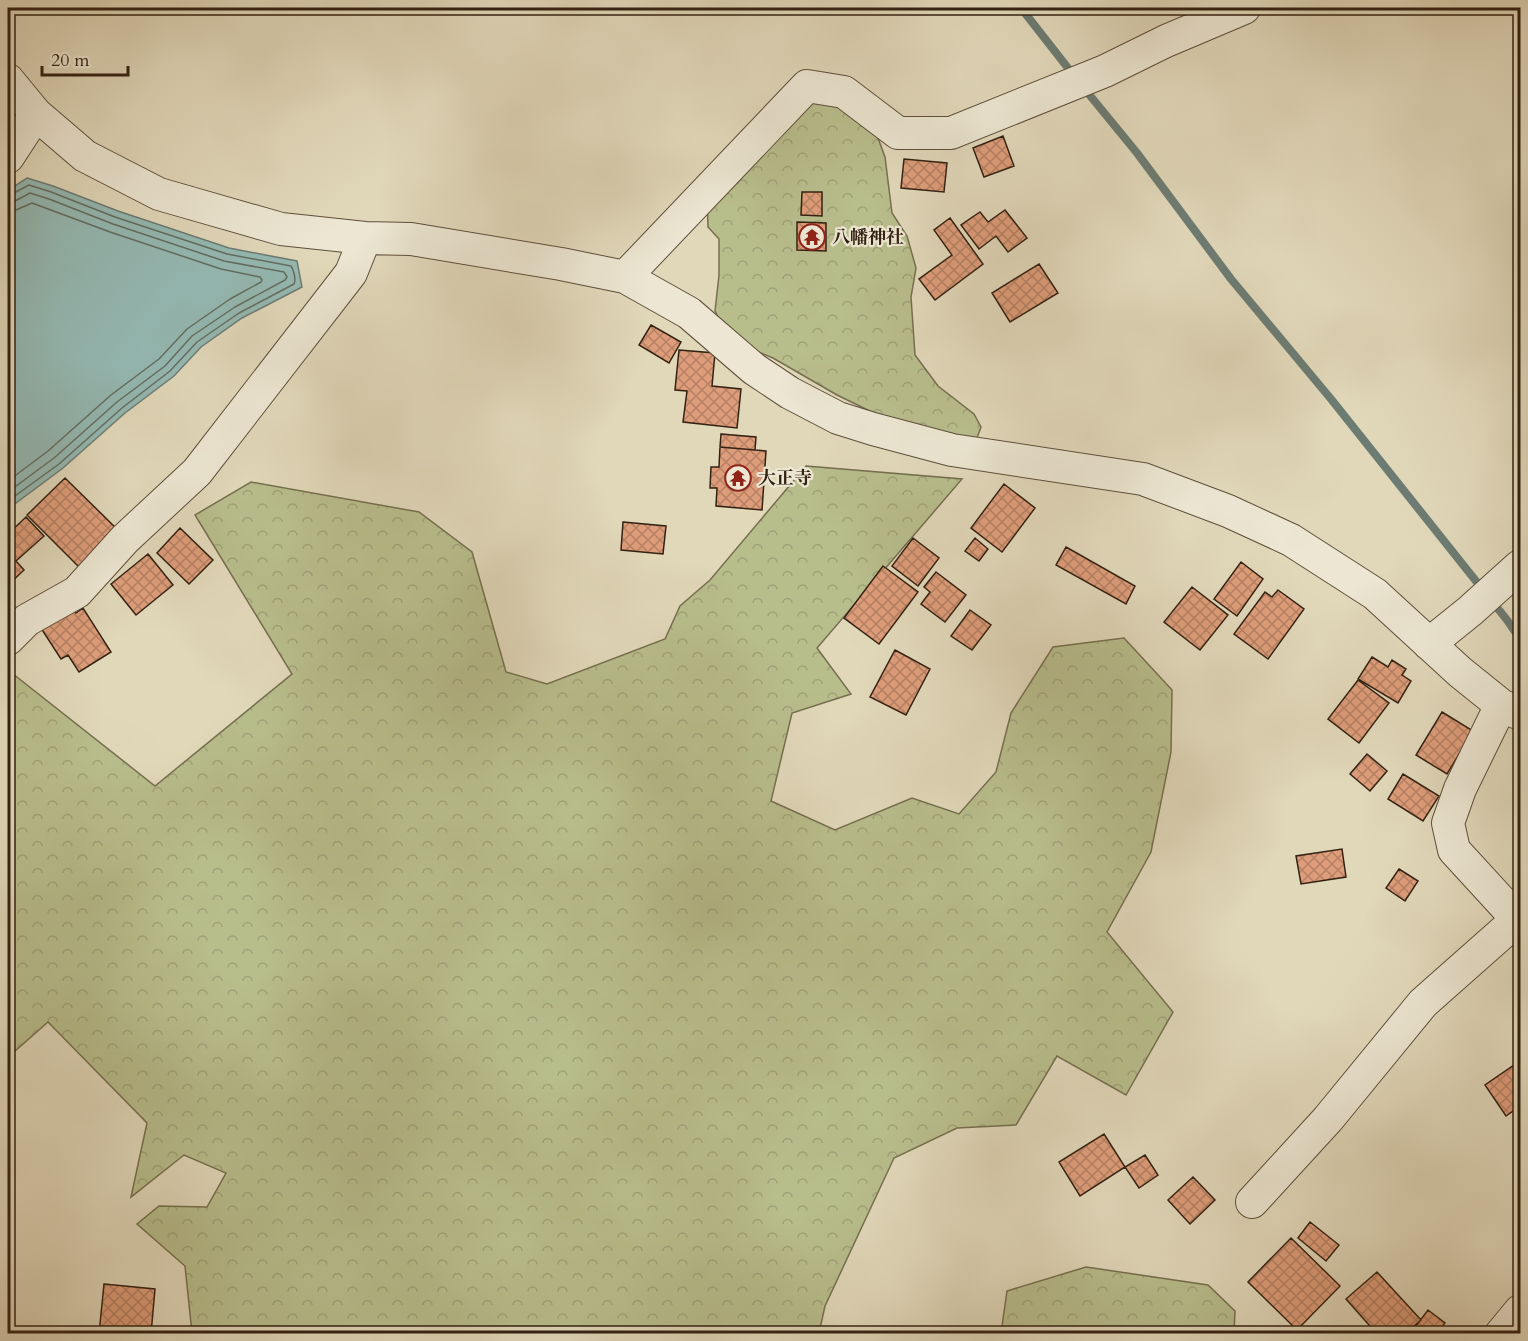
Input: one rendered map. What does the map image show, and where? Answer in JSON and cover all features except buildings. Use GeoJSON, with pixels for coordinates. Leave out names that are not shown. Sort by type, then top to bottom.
{"type":"FeatureCollection","features":[{"type":"Feature","properties":{"kind":"street"},"geometry":{"type":"LineString","coordinates":[[625,277],[807,86],[844,92],[898,133],[951,133],[1105,71],[1167,40],[1244,8]]}},
{"type":"Feature","properties":{"kind":"street"},"geometry":{"type":"LineString","coordinates":[[8,80],[36,114],[85,156],[159,194],[281,229],[365,238],[422,241],[625,277],[689,313],[754,369],[790,393],[838,418],[952,450],[1143,479],[1228,511],[1291,540],[1375,594],[1460,672],[1511,710],[1460,789],[1448,823],[1454,850],[1519,921],[1423,1003],[1328,1119],[1252,1202]]}},
{"type":"Feature","properties":{"kind":"street"},"geometry":{"type":"LineString","coordinates":[[8,157],[36,114]]}},
{"type":"Feature","properties":{"kind":"street"},"geometry":{"type":"LineString","coordinates":[[8,639],[27,620],[77,592],[125,539],[197,471],[351,273],[365,238]]}},
{"type":"Feature","properties":{"kind":"street"},"geometry":{"type":"LineString","coordinates":[[1430,645],[1521,566]]}},
{"type":"Feature","properties":{"kind":"street"},"geometry":{"type":"LineString","coordinates":[[1501,1334],[1521,1311]]}},
{"type":"Feature","properties":{"kind":"green space"},"geometry":{"type":"Polygon","coordinates":[[[835,100],[871,119],[885,157],[892,213],[907,236],[916,268],[911,297],[915,355],[938,386],[974,414],[981,427],[977,438],[932,436],[882,417],[756,351],[721,323],[715,311],[719,275],[719,239],[708,227],[707,197],[806,103],[835,100]]]}},
{"type":"Feature","properties":{"kind":"green space"},"geometry":{"type":"Polygon","coordinates":[[[806,466],[962,479],[817,648],[851,694],[792,713],[771,801],[835,830],[912,798],[959,814],[996,772],[1011,713],[1053,647],[1124,638],[1172,690],[1171,752],[1151,852],[1107,932],[1173,1012],[1126,1095],[1057,1056],[1016,1125],[957,1128],[894,1158],[825,1306],[819,1333],[192,1333],[185,1266],[137,1224],[159,1206],[207,1207],[226,1173],[184,1155],[131,1197],[147,1123],[48,1022],[14,1052],[8,1050],[8,670],[155,786],[292,674],[195,515],[251,482],[419,512],[472,552],[506,672],[547,684],[665,639],[680,606],[710,580],[806,466]]]}},
{"type":"Feature","properties":{"kind":"green space"},"geometry":{"type":"Polygon","coordinates":[[[1086,1267],[1208,1285],[1235,1311],[1234,1333],[1001,1333],[1007,1291],[1086,1267]]]}},
{"type":"Feature","properties":{"kind":"water"},"geometry":{"type":"Polygon","coordinates":[[[27,178],[229,248],[297,261],[302,287],[242,318],[201,347],[174,376],[125,413],[63,468],[8,509],[8,192],[27,178]]]}},
{"type":"Feature","properties":{"kind":"waterway"},"geometry":{"type":"LineString","coordinates":[[1021,8],[1075,77]]}},
{"type":"Feature","properties":{"kind":"waterway"},"geometry":{"type":"LineString","coordinates":[[1083,87],[1137,153],[1231,279],[1331,399],[1520,639]]}},
{"type":"Feature","properties":{"kind":"place","name":"八幡神社"},"geometry":{"type":"Point","coordinates":[812,237]}},
{"type":"Feature","properties":{"kind":"place","name":"大正寺"},"geometry":{"type":"Point","coordinates":[738,478]}}]}
